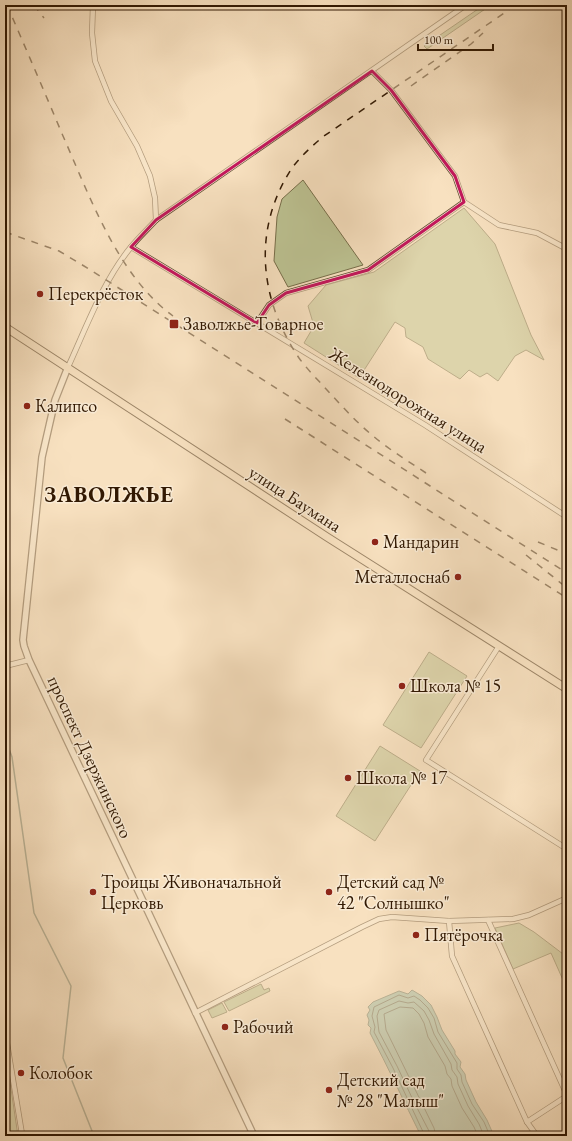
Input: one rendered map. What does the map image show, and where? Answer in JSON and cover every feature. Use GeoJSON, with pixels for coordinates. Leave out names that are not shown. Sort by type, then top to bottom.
{"type":"FeatureCollection","features":[{"type":"Feature","properties":{"kind":"main road","name":"улица Баумана"},"geometry":{"type":"LineString","coordinates":[[8,329],[68,367],[189,449],[567,689]]}},
{"type":"Feature","properties":{"kind":"street"},"geometry":{"type":"LineString","coordinates":[[93,5],[92,33],[95,61],[111,100],[137,146],[150,176],[155,198],[156,220]]}},
{"type":"Feature","properties":{"kind":"street"},"geometry":{"type":"LineString","coordinates":[[68,367],[107,284],[131,247],[156,220],[466,5]]}},
{"type":"Feature","properties":{"kind":"street"},"geometry":{"type":"LineString","coordinates":[[372,71],[391,90],[455,176],[464,202],[499,225],[537,233],[567,249]]}},
{"type":"Feature","properties":{"kind":"street"},"geometry":{"type":"LineString","coordinates":[[257,323],[269,305],[286,293],[368,270],[464,202]]}},
{"type":"Feature","properties":{"kind":"street","name":"Железнодорожная улица"},"geometry":{"type":"LineString","coordinates":[[131,247],[425,425],[567,517]]}},
{"type":"Feature","properties":{"kind":"street","name":"проспект Дзержинского"},"geometry":{"type":"LineString","coordinates":[[68,367],[55,400],[42,457],[23,640],[24,646],[29,660],[254,1136]]}},
{"type":"Feature","properties":{"kind":"street"},"geometry":{"type":"LineString","coordinates":[[499,646],[426,760],[567,849]]}},
{"type":"Feature","properties":{"kind":"street"},"geometry":{"type":"LineString","coordinates":[[5,666],[29,660]]}},
{"type":"Feature","properties":{"kind":"street"},"geometry":{"type":"LineString","coordinates":[[195,1013],[379,919],[392,917],[449,921],[513,919],[529,915],[567,898]]}},
{"type":"Feature","properties":{"kind":"street"},"geometry":{"type":"LineString","coordinates":[[488,920],[567,1096],[527,1122]]}},
{"type":"Feature","properties":{"kind":"street"},"geometry":{"type":"LineString","coordinates":[[449,921],[452,956],[527,1122],[537,1136]]}},
{"type":"Feature","properties":{"kind":"street"},"geometry":{"type":"LineString","coordinates":[[5,1031],[22,1134],[24,1136]]}},
{"type":"Feature","properties":{"kind":"highlighted area"},"geometry":{"type":"Polygon","coordinates":[[[372,71],[391,90],[455,176],[464,202],[368,270],[286,293],[269,305],[257,323],[131,247],[156,220],[372,71]]]}},
{"type":"Feature","properties":{"kind":"green space"},"geometry":{"type":"Polygon","coordinates":[[[484,5],[491,5],[427,49],[424,46],[484,5]]]}},
{"type":"Feature","properties":{"kind":"green space"},"geometry":{"type":"Polygon","coordinates":[[[303,180],[363,265],[288,287],[274,261],[277,217],[282,199],[303,180]]]}},
{"type":"Feature","properties":{"kind":"green space"},"geometry":{"type":"Polygon","coordinates":[[[464,208],[495,244],[531,335],[544,360],[526,350],[515,356],[498,381],[487,373],[480,377],[469,370],[460,379],[428,359],[423,347],[406,337],[405,328],[395,322],[359,378],[304,343],[314,326],[308,306],[326,285],[374,272],[464,208]]]}},
{"type":"Feature","properties":{"kind":"green space"},"geometry":{"type":"Polygon","coordinates":[[[429,652],[467,676],[421,748],[383,725],[429,652]]]}},
{"type":"Feature","properties":{"kind":"green space"},"geometry":{"type":"Polygon","coordinates":[[[380,746],[420,771],[375,841],[336,816],[380,746]]]}},
{"type":"Feature","properties":{"kind":"green space"},"geometry":{"type":"Polygon","coordinates":[[[519,923],[534,932],[567,957],[567,989],[551,953],[513,969],[495,928],[519,923]]]}},
{"type":"Feature","properties":{"kind":"green space"},"geometry":{"type":"Polygon","coordinates":[[[261,984],[264,990],[269,988],[270,991],[229,1011],[224,1002],[261,984]]]}},
{"type":"Feature","properties":{"kind":"green space"},"geometry":{"type":"Polygon","coordinates":[[[222,1003],[227,1012],[212,1018],[208,1010],[222,1003]]]}},
{"type":"Feature","properties":{"kind":"green space"},"geometry":{"type":"Polygon","coordinates":[[[5,1052],[7,1062],[18,1136],[5,1136],[5,1052]]]}},
{"type":"Feature","properties":{"kind":"water"},"geometry":{"type":"Polygon","coordinates":[[[412,990],[422,996],[431,1005],[442,1030],[461,1062],[460,1067],[465,1074],[466,1080],[476,1102],[487,1120],[494,1136],[421,1136],[370,1033],[371,1028],[368,1025],[369,1020],[367,1015],[370,1010],[368,1007],[373,1002],[399,991],[408,994],[412,990]]]}},
{"type":"Feature","properties":{"kind":"waterway"},"geometry":{"type":"LineString","coordinates":[[5,738],[12,757],[34,913],[71,986],[63,1058],[94,1136]]}},
{"type":"Feature","properties":{"kind":"railway"},"geometry":{"type":"LineString","coordinates":[[7,5],[95,209],[108,234],[121,258],[136,280],[173,316]]}},
{"type":"Feature","properties":{"kind":"railway"},"geometry":{"type":"LineString","coordinates":[[34,5],[44,18]]}},
{"type":"Feature","properties":{"kind":"railway"},"geometry":{"type":"LineString","coordinates":[[426,473],[391,450],[366,430],[354,419],[299,358],[275,312],[269,288],[266,264],[266,239],[271,215],[279,191],[292,168],[303,155],[324,136],[516,5]]}},
{"type":"Feature","properties":{"kind":"railway"},"geometry":{"type":"LineString","coordinates":[[411,86],[471,44],[483,33]]}},
{"type":"Feature","properties":{"kind":"railway"},"geometry":{"type":"LineString","coordinates":[[5,232],[59,251],[84,266],[567,573]]}},
{"type":"Feature","properties":{"kind":"railway"},"geometry":{"type":"LineString","coordinates":[[285,419],[567,598]]}},
{"type":"Feature","properties":{"kind":"railway"},"geometry":{"type":"LineString","coordinates":[[538,542],[567,554]]}},
{"type":"Feature","properties":{"kind":"railway"},"geometry":{"type":"LineString","coordinates":[[526,555],[567,588]]}},
{"type":"Feature","properties":{"kind":"place","name":"Перекрёсток"},"geometry":{"type":"Point","coordinates":[40,294]}},
{"type":"Feature","properties":{"kind":"place","name":"Заволжье-Товарное"},"geometry":{"type":"Point","coordinates":[174,324]}},
{"type":"Feature","properties":{"kind":"place","name":"Калипсо"},"geometry":{"type":"Point","coordinates":[27,406]}},
{"type":"Feature","properties":{"kind":"place","name":"Мандарин"},"geometry":{"type":"Point","coordinates":[375,542]}},
{"type":"Feature","properties":{"kind":"place","name":"Металлоснаб"},"geometry":{"type":"Point","coordinates":[458,577]}},
{"type":"Feature","properties":{"kind":"place","name":"Школа № 15"},"geometry":{"type":"Point","coordinates":[402,686]}},
{"type":"Feature","properties":{"kind":"place","name":"Школа № 17"},"geometry":{"type":"Point","coordinates":[348,778]}},
{"type":"Feature","properties":{"kind":"place","name":"Троицы Живоначальной Церковь"},"geometry":{"type":"Point","coordinates":[93,892]}},
{"type":"Feature","properties":{"kind":"place","name":"Детский сад № 42 \"Солнышко\""},"geometry":{"type":"Point","coordinates":[329,892]}},
{"type":"Feature","properties":{"kind":"place","name":"Пятёрочка"},"geometry":{"type":"Point","coordinates":[416,935]}},
{"type":"Feature","properties":{"kind":"place","name":"Рабочий"},"geometry":{"type":"Point","coordinates":[225,1027]}},
{"type":"Feature","properties":{"kind":"place","name":"Колобок"},"geometry":{"type":"Point","coordinates":[21,1073]}},
{"type":"Feature","properties":{"kind":"place","name":"Детский сад № 28 \"Малыш\""},"geometry":{"type":"Point","coordinates":[329,1090]}},
{"type":"Feature","properties":{"kind":"district","name":"ЗАВОЛЖЬЕ"},"geometry":{"type":"Point","coordinates":[109,494]}}]}
